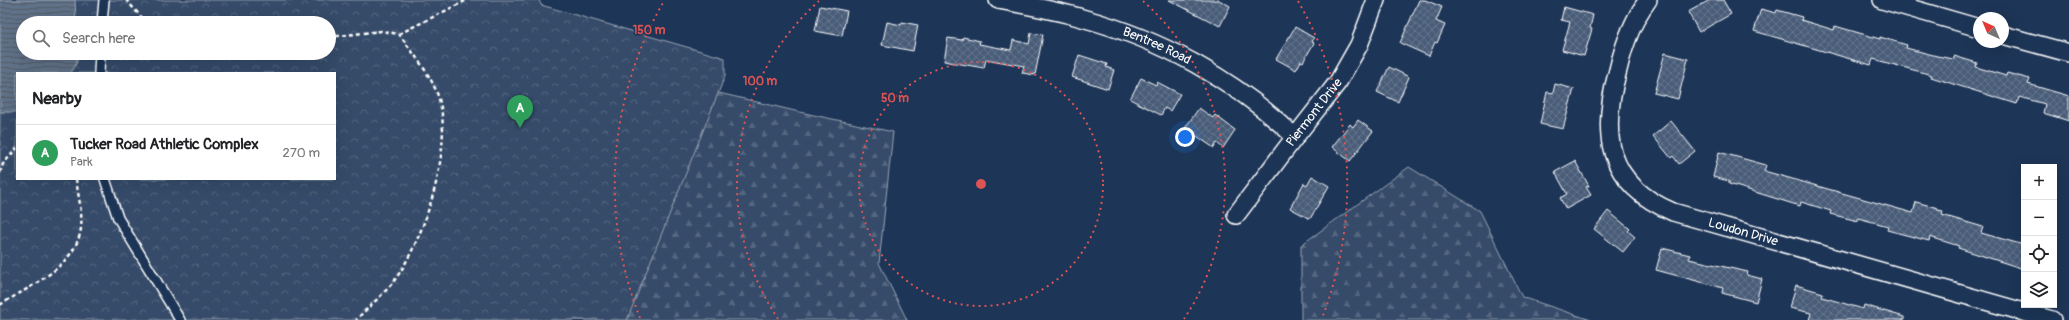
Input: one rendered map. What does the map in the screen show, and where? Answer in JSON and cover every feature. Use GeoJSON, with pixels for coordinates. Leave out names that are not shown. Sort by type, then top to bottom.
{"type":"FeatureCollection","features":[{"type":"Feature","properties":{"kind":"street","name":"Bentree Road"},"geometry":{"type":"LineString","coordinates":[[998,0],[1081,17],[1116,29],[1162,48],[1205,70],[1264,108],[1295,137]]}},
{"type":"Feature","properties":{"kind":"street","name":"Piermont Drive"},"geometry":{"type":"LineString","coordinates":[[1236,215],[1295,137],[1329,96],[1351,61],[1371,16],[1376,0]]}},
{"type":"Feature","properties":{"kind":"street","name":"Loudon Drive"},"geometry":{"type":"LineString","coordinates":[[1648,0],[1638,13],[1623,48],[1613,90],[1609,131],[1613,155],[1620,170],[1644,197],[1673,212],[2052,320]]}},
{"type":"Feature","properties":{"kind":"street"},"geometry":{"type":"LineString","coordinates":[[1882,0],[1973,26]]}},
{"type":"Feature","properties":{"kind":"street"},"geometry":{"type":"LineString","coordinates":[[2009,37],[2069,53]]}},
{"type":"Feature","properties":{"kind":"lane"},"geometry":{"type":"LineString","coordinates":[[103,16],[104,0]]}},
{"type":"Feature","properties":{"kind":"lane"},"geometry":{"type":"LineString","coordinates":[[99,72],[100,60]]}},
{"type":"Feature","properties":{"kind":"lane"},"geometry":{"type":"LineString","coordinates":[[105,180],[118,218],[180,320]]}},
{"type":"Feature","properties":{"kind":"path"},"geometry":{"type":"LineString","coordinates":[[126,0],[141,16]]}},
{"type":"Feature","properties":{"kind":"path"},"geometry":{"type":"LineString","coordinates":[[336,36],[381,32],[399,34],[467,0]]}},
{"type":"Feature","properties":{"kind":"path"},"geometry":{"type":"LineString","coordinates":[[356,320],[393,282],[409,258],[428,210],[442,157],[443,127],[437,93],[418,60],[399,34]]}},
{"type":"Feature","properties":{"kind":"path"},"geometry":{"type":"LineString","coordinates":[[0,173],[3,164],[16,149]]}},
{"type":"Feature","properties":{"kind":"path"},"geometry":{"type":"LineString","coordinates":[[0,305],[47,275],[68,258],[80,234],[80,210],[76,180]]}},
{"type":"Feature","properties":{"kind":"green space"},"geometry":{"type":"Polygon","coordinates":[[[0,0],[539,0],[541,5],[725,58],[725,76],[627,320],[0,320],[0,0]]]}},
{"type":"Feature","properties":{"kind":"green space"},"geometry":{"type":"Polygon","coordinates":[[[573,52],[664,80],[795,111],[893,132],[879,263],[907,320],[517,320],[573,52]]]}},
{"type":"Feature","properties":{"kind":"green space"},"geometry":{"type":"Polygon","coordinates":[[[1409,167],[1480,211],[1522,297],[1591,320],[1301,320],[1301,245],[1409,167]]]}},
{"type":"Feature","properties":{"kind":"shaded area"},"geometry":{"type":"Polygon","coordinates":[[[0,0],[75,0],[76,16],[16,16],[16,60],[77,60],[77,62],[72,72],[16,72],[16,112],[0,112],[0,0]]]}},
{"type":"Feature","properties":{"kind":"building"},"geometry":{"type":"Polygon","coordinates":[[[1169,0],[1219,0],[1230,6],[1220,26],[1169,0]]]}},
{"type":"Feature","properties":{"kind":"building"},"geometry":{"type":"Polygon","coordinates":[[[1419,0],[1425,0],[1442,7],[1436,21],[1445,25],[1429,56],[1400,43],[1419,0]]]}},
{"type":"Feature","properties":{"kind":"building"},"geometry":{"type":"Polygon","coordinates":[[[1710,0],[1723,0],[1731,14],[1699,32],[1688,12],[1710,0]]]}},
{"type":"Feature","properties":{"kind":"building"},"geometry":{"type":"Polygon","coordinates":[[[820,6],[847,11],[842,36],[815,31],[820,6]]]}},
{"type":"Feature","properties":{"kind":"building"},"geometry":{"type":"Polygon","coordinates":[[[1564,7],[1593,15],[1590,28],[1592,29],[1584,56],[1562,50],[1570,22],[1561,20],[1564,7]]]}},
{"type":"Feature","properties":{"kind":"building"},"geometry":{"type":"Polygon","coordinates":[[[1761,9],[1776,13],[1777,10],[1802,17],[1801,20],[1834,30],[1835,26],[1880,39],[1880,37],[1907,45],[1906,48],[1937,56],[1954,59],[1954,56],[1977,63],[1976,67],[2006,76],[2007,73],[2030,79],[2028,84],[2069,96],[2069,121],[2043,113],[2045,104],[2019,97],[2017,104],[1931,77],[1932,75],[1873,59],[1871,65],[1754,31],[1761,9]]]}},
{"type":"Feature","properties":{"kind":"building"},"geometry":{"type":"Polygon","coordinates":[[[887,22],[901,25],[902,22],[918,25],[913,51],[882,45],[887,22]]]}},
{"type":"Feature","properties":{"kind":"building"},"geometry":{"type":"Polygon","coordinates":[[[1295,27],[1314,38],[1312,42],[1314,43],[1303,62],[1301,61],[1296,70],[1276,59],[1295,27]]]}},
{"type":"Feature","properties":{"kind":"building"},"geometry":{"type":"Polygon","coordinates":[[[1031,33],[1043,35],[1035,75],[1022,73],[1024,66],[986,59],[984,68],[944,61],[948,38],[962,40],[963,37],[980,41],[979,44],[1011,50],[1013,40],[1029,44],[1031,33]]]}},
{"type":"Feature","properties":{"kind":"building"},"geometry":{"type":"Polygon","coordinates":[[[1665,53],[1688,59],[1678,99],[1654,93],[1665,53]]]}},
{"type":"Feature","properties":{"kind":"building"},"geometry":{"type":"Polygon","coordinates":[[[1079,55],[1107,64],[1106,67],[1114,70],[1108,89],[1072,77],[1079,55]]]}},
{"type":"Feature","properties":{"kind":"building"},"geometry":{"type":"Polygon","coordinates":[[[1389,67],[1409,77],[1398,102],[1377,92],[1389,67]]]}},
{"type":"Feature","properties":{"kind":"building"},"geometry":{"type":"Polygon","coordinates":[[[1141,78],[1156,85],[1157,82],[1180,94],[1170,111],[1165,108],[1161,115],[1130,99],[1141,78]]]}},
{"type":"Feature","properties":{"kind":"building"},"geometry":{"type":"Polygon","coordinates":[[[1555,84],[1574,89],[1563,129],[1540,124],[1547,92],[1553,93],[1555,84]]]}},
{"type":"Feature","properties":{"kind":"building"},"geometry":{"type":"Polygon","coordinates":[[[1199,108],[1213,118],[1215,115],[1235,130],[1223,148],[1217,143],[1214,148],[1185,128],[1199,108]]]}},
{"type":"Feature","properties":{"kind":"building"},"geometry":{"type":"Polygon","coordinates":[[[1358,120],[1373,131],[1350,161],[1332,147],[1350,124],[1353,127],[1358,120]]]}},
{"type":"Feature","properties":{"kind":"building"},"geometry":{"type":"Polygon","coordinates":[[[1671,121],[1695,151],[1679,164],[1673,156],[1671,158],[1653,136],[1671,121]]]}},
{"type":"Feature","properties":{"kind":"building"},"geometry":{"type":"Polygon","coordinates":[[[1719,152],[1766,165],[1764,171],[1913,213],[1916,202],[1938,208],[1938,210],[1943,211],[1942,215],[1983,227],[1981,233],[2021,244],[2021,268],[1958,248],[1959,246],[1930,237],[1929,241],[1887,230],[1888,226],[1858,218],[1858,221],[1830,214],[1831,211],[1801,202],[1800,206],[1729,184],[1729,181],[1713,177],[1719,152]]]}},
{"type":"Feature","properties":{"kind":"building"},"geometry":{"type":"Polygon","coordinates":[[[1575,161],[1589,186],[1586,187],[1591,195],[1566,209],[1560,198],[1567,194],[1555,172],[1575,161]]]}},
{"type":"Feature","properties":{"kind":"building"},"geometry":{"type":"Polygon","coordinates":[[[1312,176],[1329,186],[1310,219],[1290,208],[1304,183],[1307,185],[1312,176]]]}},
{"type":"Feature","properties":{"kind":"building"},"geometry":{"type":"Polygon","coordinates":[[[1608,211],[1630,229],[1628,231],[1635,237],[1623,252],[1594,229],[1608,211]]]}},
{"type":"Feature","properties":{"kind":"building"},"geometry":{"type":"Polygon","coordinates":[[[1662,248],[1690,255],[1689,259],[1748,272],[1747,275],[1762,279],[1756,302],[1722,293],[1723,288],[1656,270],[1662,248]]]}},
{"type":"Feature","properties":{"kind":"building"},"geometry":{"type":"Polygon","coordinates":[[[1796,285],[1823,293],[1822,297],[1863,309],[1864,305],[1904,317],[1904,320],[1809,320],[1811,313],[1790,308],[1796,285]]]}},
{"type":"Feature","properties":{"kind":"place","name":"Tucker Road Athletic Complex"},"geometry":{"type":"Point","coordinates":[520,128]}}]}
